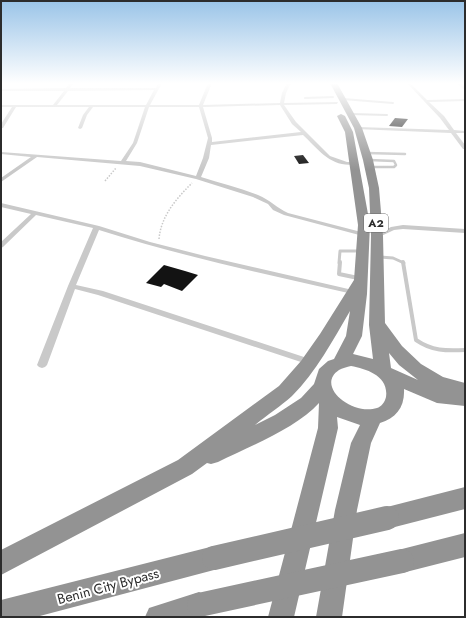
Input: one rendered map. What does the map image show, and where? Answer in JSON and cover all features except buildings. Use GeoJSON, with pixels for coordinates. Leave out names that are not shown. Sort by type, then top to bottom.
{"type":"FeatureCollection","features":[{"type":"Feature","properties":{"kind":"highway","name":"A2"},"geometry":{"type":"LineString","coordinates":[[281,617],[328,428],[325,374],[329,368],[341,362],[354,336],[363,251],[364,225],[355,163],[342,112]]}},
{"type":"Feature","properties":{"kind":"highway","name":"A2"},"geometry":{"type":"LineString","coordinates":[[351,114],[373,161],[377,236],[377,325],[384,372],[395,388],[396,396],[394,404],[389,410],[382,415],[373,418]]}},
{"type":"Feature","properties":{"kind":"highway"},"geometry":{"type":"LineString","coordinates":[[185,467],[285,391],[320,349],[359,286]]}},
{"type":"Feature","properties":{"kind":"highway"},"geometry":{"type":"LineString","coordinates":[[377,325],[394,349],[419,373],[430,379],[465,390]]}},
{"type":"Feature","properties":{"kind":"highway"},"geometry":{"type":"LineString","coordinates":[[341,362],[351,360],[373,365],[384,372],[437,396],[465,399]]}},
{"type":"Feature","properties":{"kind":"highway"},"geometry":{"type":"LineString","coordinates":[[1,563],[185,467],[268,429],[325,393],[342,412],[352,416],[373,418],[361,443],[346,510],[329,617]]}},
{"type":"Feature","properties":{"kind":"highway","name":"Benin City Bypass"},"geometry":{"type":"LineString","coordinates":[[1,613],[214,558],[387,518],[465,498]]}},
{"type":"Feature","properties":{"kind":"highway"},"geometry":{"type":"LineString","coordinates":[[158,617],[465,545]]}},
{"type":"Feature","properties":{"kind":"street"},"geometry":{"type":"LineString","coordinates":[[1,127],[10,112]]}},
{"type":"Feature","properties":{"kind":"street"},"geometry":{"type":"LineString","coordinates":[[80,128],[87,112]]}},
{"type":"Feature","properties":{"kind":"street"},"geometry":{"type":"LineString","coordinates":[[122,163],[135,143],[145,112]]}},
{"type":"Feature","properties":{"kind":"street"},"geometry":{"type":"LineString","coordinates":[[198,178],[206,158],[210,138],[203,112]]}},
{"type":"Feature","properties":{"kind":"street"},"geometry":{"type":"LineString","coordinates":[[287,112],[294,123],[328,157],[346,164],[355,163]]}},
{"type":"Feature","properties":{"kind":"street"},"geometry":{"type":"LineString","coordinates":[[437,112],[465,148]]}},
{"type":"Feature","properties":{"kind":"street"},"geometry":{"type":"LineString","coordinates":[[358,128],[465,132]]}},
{"type":"Feature","properties":{"kind":"street"},"geometry":{"type":"LineString","coordinates":[[209,144],[304,133]]}},
{"type":"Feature","properties":{"kind":"street"},"geometry":{"type":"LineString","coordinates":[[1,153],[134,163],[198,178],[256,196],[270,203],[275,208],[286,214],[363,234]]}},
{"type":"Feature","properties":{"kind":"street"},"geometry":{"type":"LineString","coordinates":[[1,180],[37,156]]}},
{"type":"Feature","properties":{"kind":"street"},"geometry":{"type":"LineString","coordinates":[[1,205],[97,227],[160,246],[240,267],[359,286]]}},
{"type":"Feature","properties":{"kind":"street"},"geometry":{"type":"LineString","coordinates":[[1,246],[35,213]]}},
{"type":"Feature","properties":{"kind":"street"},"geometry":{"type":"LineString","coordinates":[[42,365],[72,286],[97,227]]}},
{"type":"Feature","properties":{"kind":"street"},"geometry":{"type":"LineString","coordinates":[[377,236],[393,228],[403,227],[465,231]]}},
{"type":"Feature","properties":{"kind":"street"},"geometry":{"type":"LineString","coordinates":[[72,286],[100,292],[310,362]]}},
{"type":"Feature","properties":{"kind":"lane"},"geometry":{"type":"LineString","coordinates":[[351,114],[386,115]]}},
{"type":"Feature","properties":{"kind":"lane"},"geometry":{"type":"LineString","coordinates":[[373,161],[405,154]]}},
{"type":"Feature","properties":{"kind":"lane"},"geometry":{"type":"LineString","coordinates":[[373,161],[394,161],[396,165],[394,167],[373,161]]}},
{"type":"Feature","properties":{"kind":"lane"},"geometry":{"type":"LineString","coordinates":[[359,286],[339,274],[340,251],[363,251]]}},
{"type":"Feature","properties":{"kind":"lane"},"geometry":{"type":"LineString","coordinates":[[377,257],[393,258],[404,263],[416,340],[426,347],[437,351],[465,350]]}},
{"type":"Feature","properties":{"kind":"path"},"geometry":{"type":"LineString","coordinates":[[105,181],[122,163]]}},
{"type":"Feature","properties":{"kind":"path"},"geometry":{"type":"LineString","coordinates":[[160,246],[160,228],[174,200],[198,178]]}}]}
